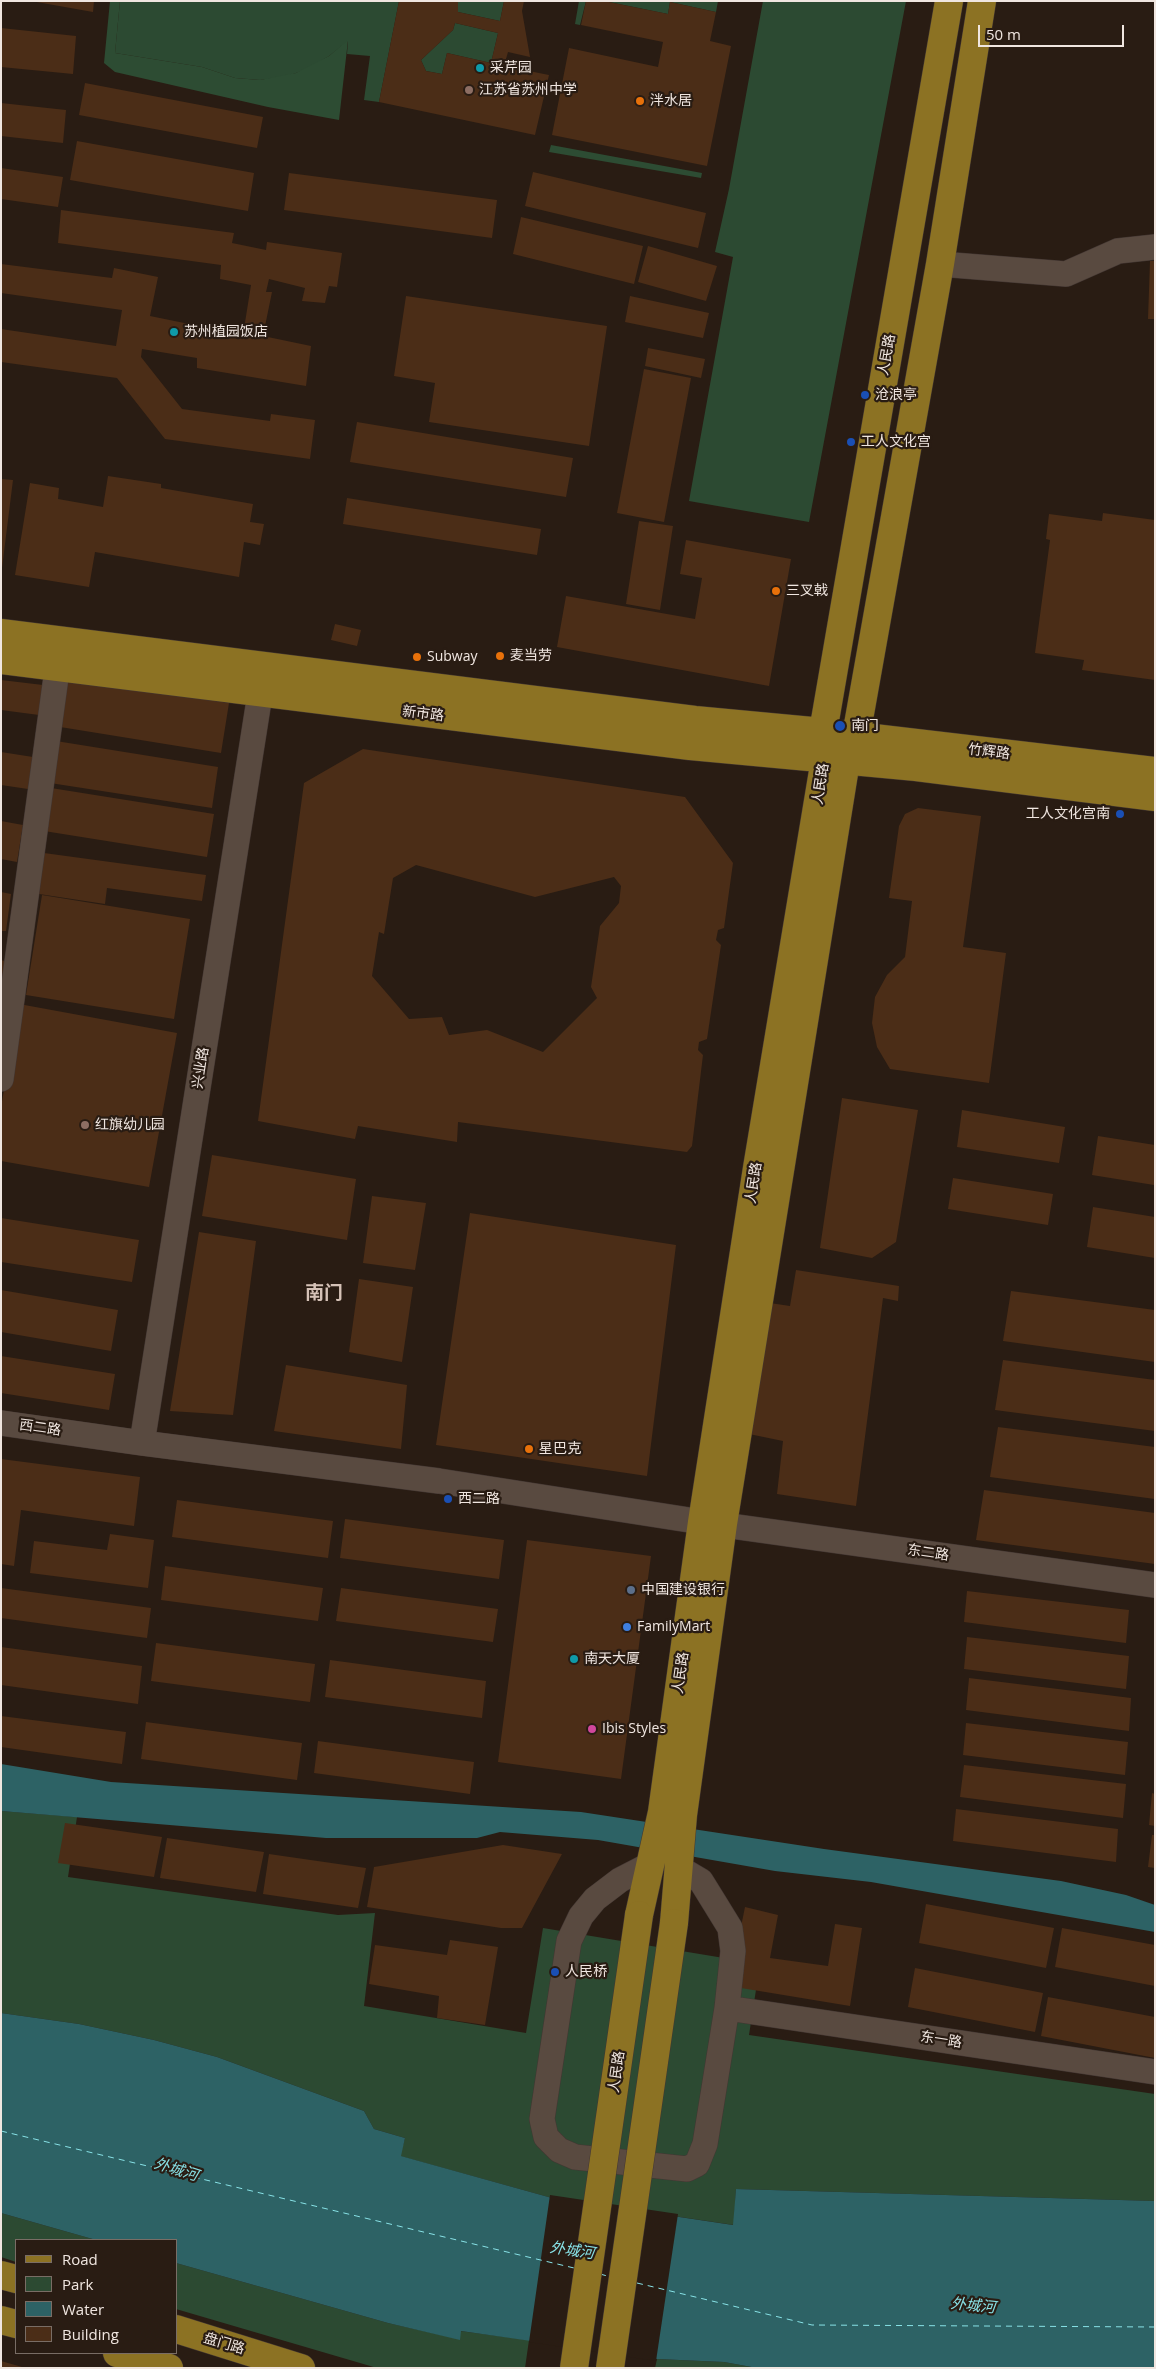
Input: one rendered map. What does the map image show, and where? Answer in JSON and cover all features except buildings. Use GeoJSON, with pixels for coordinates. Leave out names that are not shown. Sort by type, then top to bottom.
{"type":"FeatureCollection","features":[{"type":"Feature","properties":{"kind":"main road","name":"人民路"},"geometry":{"type":"LineString","coordinates":[[836,760],[823,732],[949,1]]}},
{"type":"Feature","properties":{"kind":"main road","name":"人民路"},"geometry":{"type":"LineString","coordinates":[[610,2368],[674,1923],[678,1868],[673,1814],[712,1523],[756,1168],[836,760],[856,736],[940,264],[982,1]]}},
{"type":"Feature","properties":{"kind":"main road","name":"新市路"},"geometry":{"type":"LineString","coordinates":[[1,633],[686,719],[823,732]]}},
{"type":"Feature","properties":{"kind":"main road","name":"新市路"},"geometry":{"type":"LineString","coordinates":[[1,660],[260,694],[690,746],[836,760]]}},
{"type":"Feature","properties":{"kind":"main road","name":"竹辉路"},"geometry":{"type":"LineString","coordinates":[[823,732],[1155,771]]}},
{"type":"Feature","properties":{"kind":"main road","name":"竹辉路"},"geometry":{"type":"LineString","coordinates":[[836,760],[1155,797]]}},
{"type":"Feature","properties":{"kind":"main road","name":"人民路"},"geometry":{"type":"LineString","coordinates":[[574,2368],[639,1915],[651,1864],[673,1814]]}},
{"type":"Feature","properties":{"kind":"main road"},"geometry":{"type":"LineString","coordinates":[[1,2275],[15,2279]]}},
{"type":"Feature","properties":{"kind":"main road"},"geometry":{"type":"LineString","coordinates":[[1,2320],[15,2324]]}},
{"type":"Feature","properties":{"kind":"main road","name":"盘门路"},"geometry":{"type":"LineString","coordinates":[[178,2330],[301,2368]]}},
{"type":"Feature","properties":{"kind":"main road"},"geometry":{"type":"LineString","coordinates":[[120,2354],[169,2368]]}},
{"type":"Feature","properties":{"kind":"street"},"geometry":{"type":"LineString","coordinates":[[940,264],[1066,274],[1118,251],[1155,247]]}},
{"type":"Feature","properties":{"kind":"street"},"geometry":{"type":"LineString","coordinates":[[1,1079],[60,640]]}},
{"type":"Feature","properties":{"kind":"street","name":"兴业路"},"geometry":{"type":"LineString","coordinates":[[142,1443],[260,694]]}},
{"type":"Feature","properties":{"kind":"street","name":"西二路"},"geometry":{"type":"LineString","coordinates":[[1,1422],[142,1443],[439,1481],[712,1523]]}},
{"type":"Feature","properties":{"kind":"street","name":"东二路"},"geometry":{"type":"LineString","coordinates":[[712,1523],[1155,1585]]}},
{"type":"Feature","properties":{"kind":"street"},"geometry":{"type":"LineString","coordinates":[[651,1864],[620,1880],[595,1899],[581,1916],[569,1941],[542,2119],[546,2137],[559,2150],[575,2157],[687,2168],[697,2164],[705,2144],[727,2008],[732,1951],[730,1928],[701,1881],[678,1868]]}},
{"type":"Feature","properties":{"kind":"street","name":"东一路"},"geometry":{"type":"LineString","coordinates":[[727,2008],[1155,2072]]}},
{"type":"Feature","properties":{"kind":"green space"},"geometry":{"type":"Polygon","coordinates":[[[110,1],[120,1],[115,53],[202,67],[235,78],[260,80],[296,73],[329,56],[348,40],[339,120],[268,107],[115,72],[104,63],[110,1]]]}},
{"type":"Feature","properties":{"kind":"green space"},"geometry":{"type":"Polygon","coordinates":[[[120,1],[399,1],[379,102],[364,100],[370,56],[347,54],[348,41],[308,69],[284,77],[260,80],[235,78],[202,67],[115,53],[120,1]]]}},
{"type":"Feature","properties":{"kind":"green space"},"geometry":{"type":"Polygon","coordinates":[[[458,1],[504,1],[500,21],[458,12],[458,1]]]}},
{"type":"Feature","properties":{"kind":"green space"},"geometry":{"type":"Polygon","coordinates":[[[579,1],[586,1],[580,25],[575,24],[579,1]]]}},
{"type":"Feature","properties":{"kind":"green space"},"geometry":{"type":"Polygon","coordinates":[[[604,1],[718,1],[716,12],[670,2],[668,14],[604,1]]]}},
{"type":"Feature","properties":{"kind":"green space"},"geometry":{"type":"Polygon","coordinates":[[[763,1],[906,1],[809,522],[689,501],[733,257],[715,252],[729,189],[763,1]]]}},
{"type":"Feature","properties":{"kind":"green space"},"geometry":{"type":"Polygon","coordinates":[[[455,23],[498,33],[491,63],[447,53],[442,74],[426,71],[421,60],[453,30],[455,23]]]}},
{"type":"Feature","properties":{"kind":"green space"},"geometry":{"type":"Polygon","coordinates":[[[551,145],[702,173],[701,178],[549,152],[551,145]]]}},
{"type":"Feature","properties":{"kind":"green space"},"geometry":{"type":"Polygon","coordinates":[[[1,1811],[77,1817],[68,1877],[338,1915],[375,1913],[364,2006],[526,2033],[543,1928],[760,1964],[749,2035],[1155,2094],[1155,2201],[736,2189],[734,2225],[552,2198],[400,2156],[405,2138],[374,2129],[364,2111],[217,2057],[154,2040],[79,2024],[1,2013],[1,1811]]]}},
{"type":"Feature","properties":{"kind":"green space"},"geometry":{"type":"Polygon","coordinates":[[[1,2213],[92,2239],[15,2239],[15,2262],[1,2257],[1,2213]]]}},
{"type":"Feature","properties":{"kind":"green space"},"geometry":{"type":"Polygon","coordinates":[[[178,2264],[388,2323],[459,2339],[460,2331],[529,2340],[525,2368],[377,2368],[178,2310],[178,2264]]]}},
{"type":"Feature","properties":{"kind":"green space"},"geometry":{"type":"Polygon","coordinates":[[[657,2359],[724,2362],[757,2368],[655,2368],[657,2359]]]}},
{"type":"Feature","properties":{"kind":"water"},"geometry":{"type":"Polygon","coordinates":[[[1,1764],[111,1782],[581,1812],[824,1849],[1061,1881],[1126,1895],[1155,1905],[1155,1932],[871,1882],[775,1871],[598,1840],[500,1832],[477,1838],[326,1838],[1,1811],[1,1764]]]}},
{"type":"Feature","properties":{"kind":"water","name":"外城河"},"geometry":{"type":"Polygon","coordinates":[[[1,2013],[79,2024],[154,2040],[217,2057],[364,2111],[374,2129],[405,2138],[401,2156],[552,2198],[733,2225],[736,2189],[1155,2201],[1155,2368],[757,2368],[724,2362],[657,2359],[461,2331],[460,2340],[388,2323],[178,2264],[178,2239],[92,2239],[1,2213],[1,2013]]]}},
{"type":"Feature","properties":{"kind":"pier"},"geometry":{"type":"Polygon","coordinates":[[[550,2195],[678,2214],[656,2361],[529,2342],[550,2195]]]}},
{"type":"Feature","properties":{"kind":"ferry route"},"geometry":{"type":"LineString","coordinates":[[1,2131],[574,2268]]}},
{"type":"Feature","properties":{"kind":"ferry route"},"geometry":{"type":"LineString","coordinates":[[600,2274],[611,2277]]}},
{"type":"Feature","properties":{"kind":"ferry route"},"geometry":{"type":"LineString","coordinates":[[637,2283],[812,2325],[1155,2327]]}},
{"type":"Feature","properties":{"kind":"place","name":"采芹园"},"geometry":{"type":"Point","coordinates":[480,68]}},
{"type":"Feature","properties":{"kind":"place","name":"江苏省苏州中学"},"geometry":{"type":"Point","coordinates":[469,90]}},
{"type":"Feature","properties":{"kind":"place","name":"泮水居"},"geometry":{"type":"Point","coordinates":[640,101]}},
{"type":"Feature","properties":{"kind":"place","name":"苏州植园饭店"},"geometry":{"type":"Point","coordinates":[174,332]}},
{"type":"Feature","properties":{"kind":"place","name":"沧浪亭"},"geometry":{"type":"Point","coordinates":[865,395]}},
{"type":"Feature","properties":{"kind":"place","name":"工人文化宫"},"geometry":{"type":"Point","coordinates":[851,442]}},
{"type":"Feature","properties":{"kind":"place","name":"三叉戟"},"geometry":{"type":"Point","coordinates":[776,591]}},
{"type":"Feature","properties":{"kind":"place","name":"麦当劳"},"geometry":{"type":"Point","coordinates":[500,656]}},
{"type":"Feature","properties":{"kind":"place","name":"Subway"},"geometry":{"type":"Point","coordinates":[417,657]}},
{"type":"Feature","properties":{"kind":"place","name":"南门"},"geometry":{"type":"Point","coordinates":[840,726]}},
{"type":"Feature","properties":{"kind":"place","name":"工人文化宫南"},"geometry":{"type":"Point","coordinates":[1120,814]}},
{"type":"Feature","properties":{"kind":"place","name":"红旗幼儿园"},"geometry":{"type":"Point","coordinates":[85,1125]}},
{"type":"Feature","properties":{"kind":"place","name":"星巴克"},"geometry":{"type":"Point","coordinates":[529,1449]}},
{"type":"Feature","properties":{"kind":"place","name":"西二路"},"geometry":{"type":"Point","coordinates":[448,1499]}},
{"type":"Feature","properties":{"kind":"place","name":"中国建设银行"},"geometry":{"type":"Point","coordinates":[631,1590]}},
{"type":"Feature","properties":{"kind":"place","name":"FamilyMart"},"geometry":{"type":"Point","coordinates":[627,1627]}},
{"type":"Feature","properties":{"kind":"place","name":"南天大厦"},"geometry":{"type":"Point","coordinates":[574,1659]}},
{"type":"Feature","properties":{"kind":"place","name":"Ibis Styles"},"geometry":{"type":"Point","coordinates":[592,1729]}},
{"type":"Feature","properties":{"kind":"place","name":"人民桥"},"geometry":{"type":"Point","coordinates":[555,1972]}},
{"type":"Feature","properties":{"kind":"district","name":"南门"},"geometry":{"type":"Point","coordinates":[324,1294]}}]}
